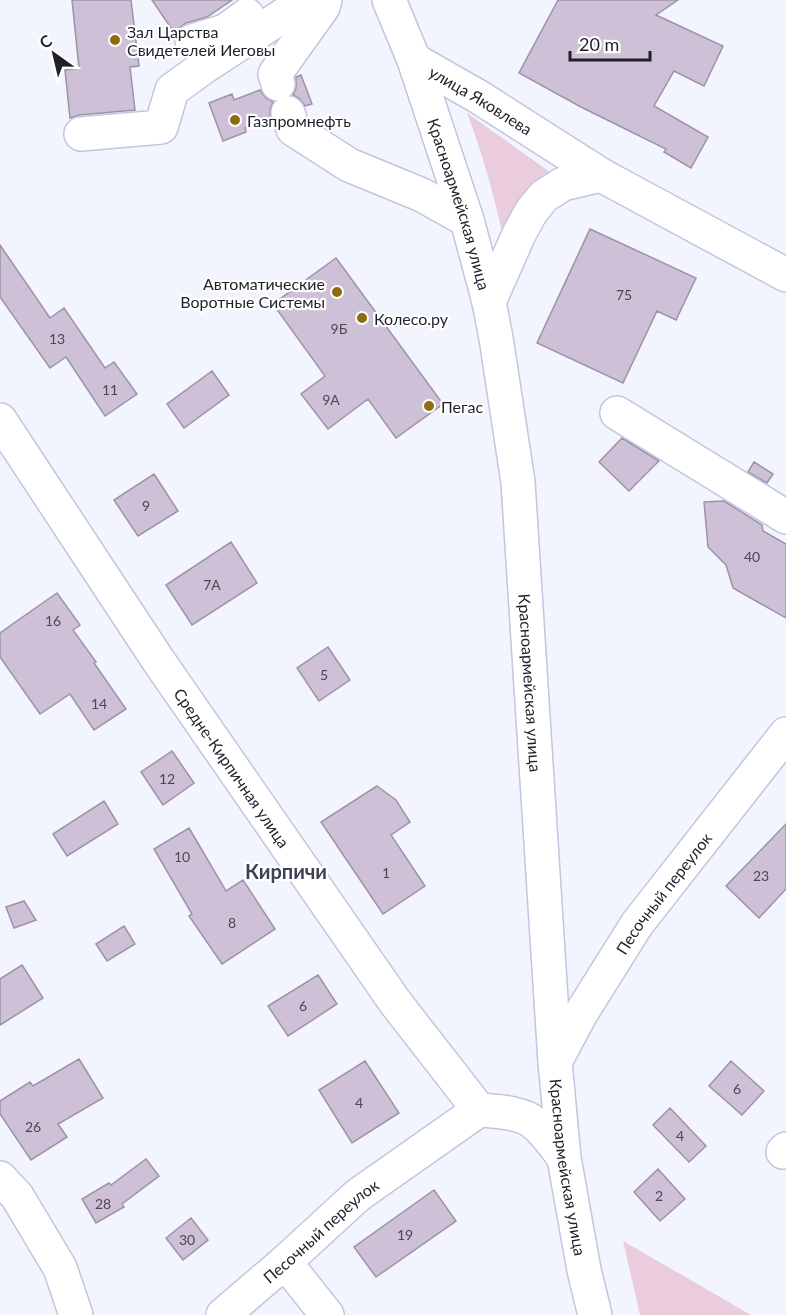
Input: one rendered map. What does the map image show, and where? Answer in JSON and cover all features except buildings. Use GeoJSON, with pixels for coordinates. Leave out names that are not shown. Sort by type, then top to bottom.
{"type":"FeatureCollection","features":[{"type":"Feature","properties":{"kind":"street"},"geometry":{"type":"LineString","coordinates":[[192,41],[225,31],[268,0]]}},
{"type":"Feature","properties":{"kind":"street"},"geometry":{"type":"LineString","coordinates":[[81,134],[161,127],[172,90],[204,66],[290,11],[299,0]]}},
{"type":"Feature","properties":{"kind":"street"},"geometry":{"type":"LineString","coordinates":[[325,0],[323,7],[275,75],[293,129],[349,165],[422,195],[467,220]]}},
{"type":"Feature","properties":{"kind":"street","name":"улица Яковлева"},"geometry":{"type":"LineString","coordinates":[[389,0],[414,60],[479,97],[601,175],[786,275]]}},
{"type":"Feature","properties":{"kind":"street","name":"Красноармейская улица"},"geometry":{"type":"LineString","coordinates":[[414,60],[467,220],[489,302],[518,482],[555,1062],[564,1158],[584,1270],[595,1315]]}},
{"type":"Feature","properties":{"kind":"street"},"geometry":{"type":"LineString","coordinates":[[489,302],[519,234],[531,212],[544,196],[563,184],[601,175]]}},
{"type":"Feature","properties":{"kind":"street"},"geometry":{"type":"LineString","coordinates":[[617,413],[786,517]]}},
{"type":"Feature","properties":{"kind":"street","name":"Средне-Кирпичная улица"},"geometry":{"type":"LineString","coordinates":[[0,420],[158,660],[394,1002],[479,1110]]}},
{"type":"Feature","properties":{"kind":"street","name":"Песочный переулок"},"geometry":{"type":"LineString","coordinates":[[555,1062],[580,1014],[637,924],[786,734]]}},
{"type":"Feature","properties":{"kind":"street"},"geometry":{"type":"LineString","coordinates":[[479,1110],[502,1112],[529,1119],[547,1135],[564,1158]]}},
{"type":"Feature","properties":{"kind":"street","name":"Песочный переулок"},"geometry":{"type":"LineString","coordinates":[[223,1315],[358,1195],[479,1110]]}},
{"type":"Feature","properties":{"kind":"street"},"geometry":{"type":"LineString","coordinates":[[0,1178],[17,1196],[60,1268],[76,1315]]}},
{"type":"Feature","properties":{"kind":"street"},"geometry":{"type":"LineString","coordinates":[[285,1262],[327,1315]]}},
{"type":"Feature","properties":{"kind":"shaded area"},"geometry":{"type":"Polygon","coordinates":[[[467,113],[557,177],[504,240],[488,176],[467,113]]]}},
{"type":"Feature","properties":{"kind":"shaded area"},"geometry":{"type":"Polygon","coordinates":[[[623,1241],[751,1315],[640,1315],[623,1241]]]}},
{"type":"Feature","properties":{"kind":"place","name":"Зал Царства Свидетелей Иеговы"},"geometry":{"type":"Point","coordinates":[115,40]}},
{"type":"Feature","properties":{"kind":"place","name":"Газпромнефть"},"geometry":{"type":"Point","coordinates":[235,120]}},
{"type":"Feature","properties":{"kind":"place","name":"Автоматические Воротные Системы"},"geometry":{"type":"Point","coordinates":[337,292]}},
{"type":"Feature","properties":{"kind":"place","name":"Колесо.ру"},"geometry":{"type":"Point","coordinates":[362,318]}},
{"type":"Feature","properties":{"kind":"place","name":"Пегас"},"geometry":{"type":"Point","coordinates":[429,406]}},
{"type":"Feature","properties":{"kind":"district","name":"Кирпичи"},"geometry":{"type":"Point","coordinates":[286,871]}}]}
